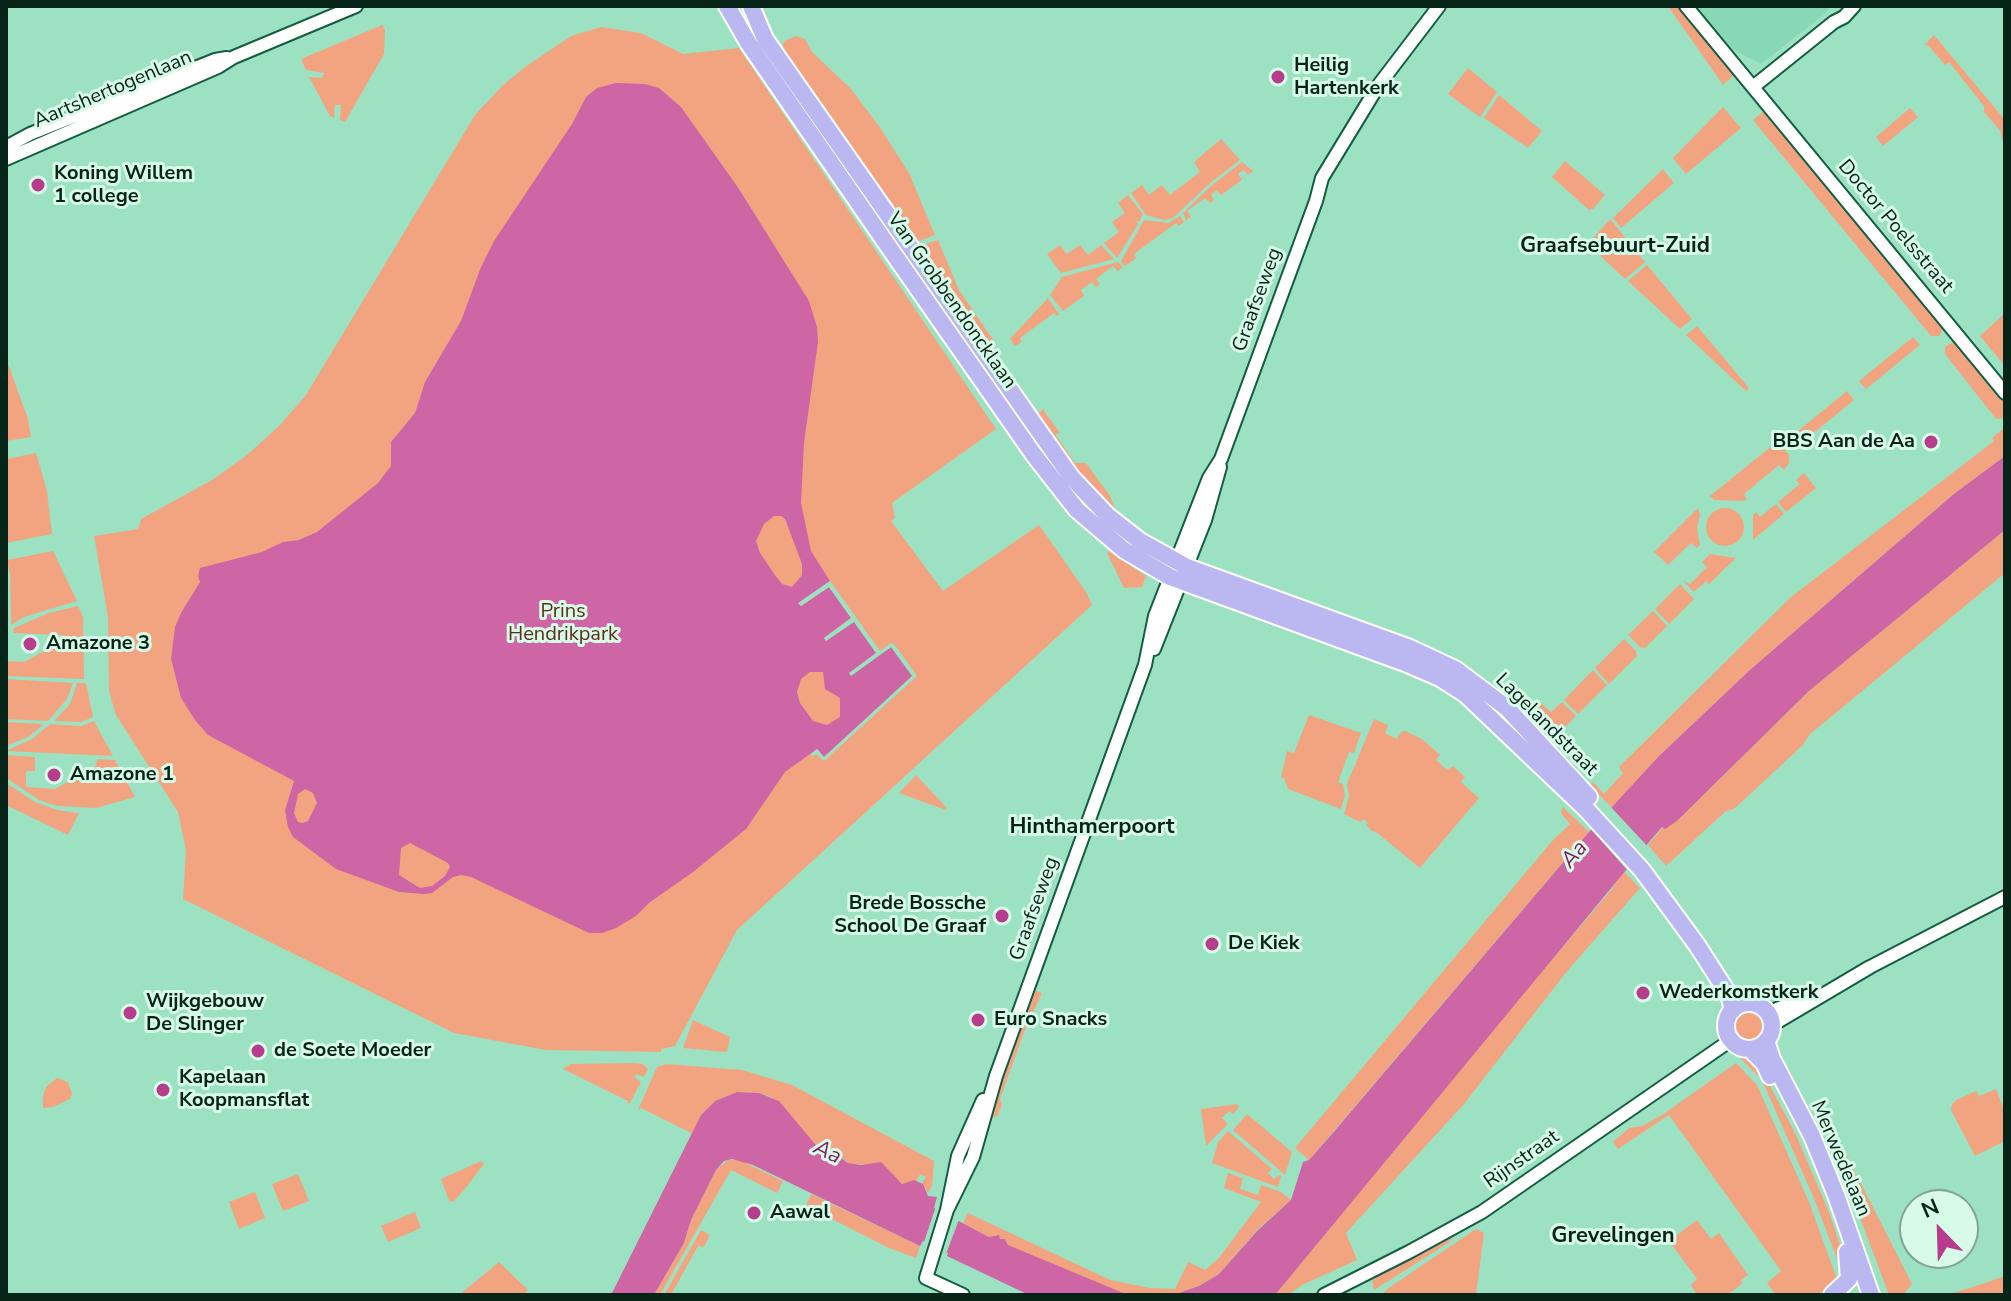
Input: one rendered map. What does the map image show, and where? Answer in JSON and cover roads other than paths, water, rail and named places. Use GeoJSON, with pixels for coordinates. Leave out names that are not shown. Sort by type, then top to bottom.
{"type":"FeatureCollection","features":[{"type":"Feature","properties":{"kind":"main road","name":"Van Grobbendoncklaan"},"geometry":{"type":"LineString","coordinates":[[727,6],[793,108],[1059,488],[1077,510],[1124,550],[1179,572]]}},
{"type":"Feature","properties":{"kind":"main road","name":"Van Grobbendoncklaan"},"geometry":{"type":"LineString","coordinates":[[751,6],[765,39],[1072,478],[1119,525],[1179,572]]}},
{"type":"Feature","properties":{"kind":"main road","name":"Lagelandstraat"},"geometry":{"type":"LineString","coordinates":[[1179,572],[1410,648],[1455,669],[1500,701],[1646,867],[1705,941],[1736,991],[1740,1007]]}},
{"type":"Feature","properties":{"kind":"main road"},"geometry":{"type":"LineString","coordinates":[[1740,1007],[1761,1007],[1768,1026],[1750,1049],[1742,1048],[1731,1040],[1726,1025],[1740,1007]]}},
{"type":"Feature","properties":{"kind":"main road","name":"Merwedelaan"},"geometry":{"type":"LineString","coordinates":[[1768,1026],[1772,1059],[1812,1136],[1869,1294]]}},
{"type":"Feature","properties":{"kind":"main road","name":"Merwedelaan"},"geometry":{"type":"LineString","coordinates":[[1750,1049],[1764,1063],[1796,1128],[1847,1252],[1869,1294]]}},
{"type":"Feature","properties":{"kind":"main road"},"geometry":{"type":"LineString","coordinates":[[1832,1295],[1849,1279],[1847,1252]]}},
{"type":"Feature","properties":{"kind":"street","name":"Aartshertogenlaan"},"geometry":{"type":"LineString","coordinates":[[6,159],[356,6]]}},
{"type":"Feature","properties":{"kind":"street","name":"Graafseweg"},"geometry":{"type":"LineString","coordinates":[[963,1295],[926,1278],[947,1210],[958,1156],[996,1076],[1145,665],[1155,616],[1205,520],[1221,459],[1316,201],[1331,179],[1349,135],[1378,86],[1439,6]]}},
{"type":"Feature","properties":{"kind":"street","name":"Doctor Poelsstraat"},"geometry":{"type":"LineString","coordinates":[[1686,6],[2005,393]]}},
{"type":"Feature","properties":{"kind":"street"},"geometry":{"type":"LineString","coordinates":[[1834,22],[1843,6]]}},
{"type":"Feature","properties":{"kind":"street"},"geometry":{"type":"LineString","coordinates":[[1753,87],[1854,6]]}},
{"type":"Feature","properties":{"kind":"street","name":"Aartshertogenlaan"},"geometry":{"type":"LineString","coordinates":[[6,147],[30,134],[215,60],[234,57]]}},
{"type":"Feature","properties":{"kind":"street"},"geometry":{"type":"LineString","coordinates":[[1768,1026],[1861,972],[2005,897]]}},
{"type":"Feature","properties":{"kind":"street","name":"Rijnstraat"},"geometry":{"type":"LineString","coordinates":[[1324,1295],[1482,1212],[1731,1040]]}},
{"type":"Feature","properties":{"kind":"water"},"geometry":{"type":"Polygon","coordinates":[[[616,83],[645,84],[659,88],[681,107],[739,189],[809,301],[818,342],[804,443],[801,503],[811,551],[830,581],[799,603],[801,606],[829,587],[851,618],[824,638],[826,641],[854,621],[876,653],[850,673],[892,647],[913,676],[824,757],[817,749],[785,772],[746,829],[693,872],[616,928],[589,933],[471,877],[453,877],[432,893],[424,894],[399,892],[336,869],[293,837],[288,827],[285,810],[294,781],[208,735],[181,698],[171,659],[175,627],[200,582],[200,568],[262,552],[317,532],[378,483],[391,466],[391,442],[415,413],[425,382],[461,321],[494,241],[572,124],[586,97],[597,88],[616,83]],[[774,516],[764,524],[756,541],[760,553],[782,584],[792,587],[802,575],[802,564],[785,519],[774,516]],[[810,672],[801,679],[797,692],[800,703],[813,721],[827,725],[840,717],[840,698],[825,689],[823,672],[810,672]],[[305,789],[298,794],[294,813],[298,822],[303,823],[308,821],[317,803],[313,793],[305,789]],[[410,843],[401,848],[399,875],[420,888],[432,886],[445,876],[450,867],[448,863],[410,843]]]}},
{"type":"Feature","properties":{"kind":"water","name":"Aa"},"geometry":{"type":"Polygon","coordinates":[[[2005,456],[2005,530],[1809,691],[1677,821],[1665,829],[1662,827],[1275,1295],[1173,1295],[1199,1286],[1219,1274],[1257,1231],[1291,1200],[1303,1162],[1309,1160],[1331,1135],[1589,832],[1659,756],[1751,669],[1955,493],[2005,456]]]}},
{"type":"Feature","properties":{"kind":"water"},"geometry":{"type":"Polygon","coordinates":[[[737,1092],[759,1093],[779,1101],[825,1156],[836,1154],[848,1163],[861,1165],[881,1162],[902,1184],[914,1180],[923,1184],[928,1196],[937,1197],[934,1208],[989,1237],[999,1235],[1008,1245],[1128,1295],[1029,1295],[947,1256],[948,1253],[923,1241],[920,1246],[753,1165],[732,1159],[724,1161],[716,1170],[691,1220],[684,1243],[654,1295],[611,1295],[701,1115],[715,1101],[737,1092]]]}},
{"type":"Feature","properties":{"kind":"place","name":"Heilig Hartenkerk"},"geometry":{"type":"Point","coordinates":[1278,77]}},
{"type":"Feature","properties":{"kind":"place","name":"Koning Willem 1 college"},"geometry":{"type":"Point","coordinates":[38,185]}},
{"type":"Feature","properties":{"kind":"place","name":"BBS Aan de Aa"},"geometry":{"type":"Point","coordinates":[1931,442]}},
{"type":"Feature","properties":{"kind":"place","name":"Amazone 3"},"geometry":{"type":"Point","coordinates":[30,644]}},
{"type":"Feature","properties":{"kind":"place","name":"Amazone 1"},"geometry":{"type":"Point","coordinates":[54,775]}},
{"type":"Feature","properties":{"kind":"place","name":"Brede Bossche School De Graaf"},"geometry":{"type":"Point","coordinates":[1002,916]}},
{"type":"Feature","properties":{"kind":"place","name":"De Kiek"},"geometry":{"type":"Point","coordinates":[1212,944]}},
{"type":"Feature","properties":{"kind":"place","name":"Wederkomstkerk"},"geometry":{"type":"Point","coordinates":[1643,993]}},
{"type":"Feature","properties":{"kind":"place","name":"Wijkgebouw De Slinger"},"geometry":{"type":"Point","coordinates":[130,1013]}},
{"type":"Feature","properties":{"kind":"place","name":"Euro Snacks"},"geometry":{"type":"Point","coordinates":[978,1020]}},
{"type":"Feature","properties":{"kind":"place","name":"de Soete Moeder"},"geometry":{"type":"Point","coordinates":[258,1051]}},
{"type":"Feature","properties":{"kind":"place","name":"Kapelaan Koopmansflat"},"geometry":{"type":"Point","coordinates":[163,1090]}},
{"type":"Feature","properties":{"kind":"place","name":"Aawal"},"geometry":{"type":"Point","coordinates":[754,1213]}},
{"type":"Feature","properties":{"kind":"district","name":"Graafsebuurt-Zuid"},"geometry":{"type":"Point","coordinates":[1615,247]}},
{"type":"Feature","properties":{"kind":"district","name":"Hinthamerpoort"},"geometry":{"type":"Point","coordinates":[1092,828]}},
{"type":"Feature","properties":{"kind":"district","name":"Grevelingen"},"geometry":{"type":"Point","coordinates":[1613,1237]}},
{"type":"Feature","properties":{"kind":"park label","name":"Prins Hendrikpark"},"geometry":{"type":"Point","coordinates":[563,624]}}]}
